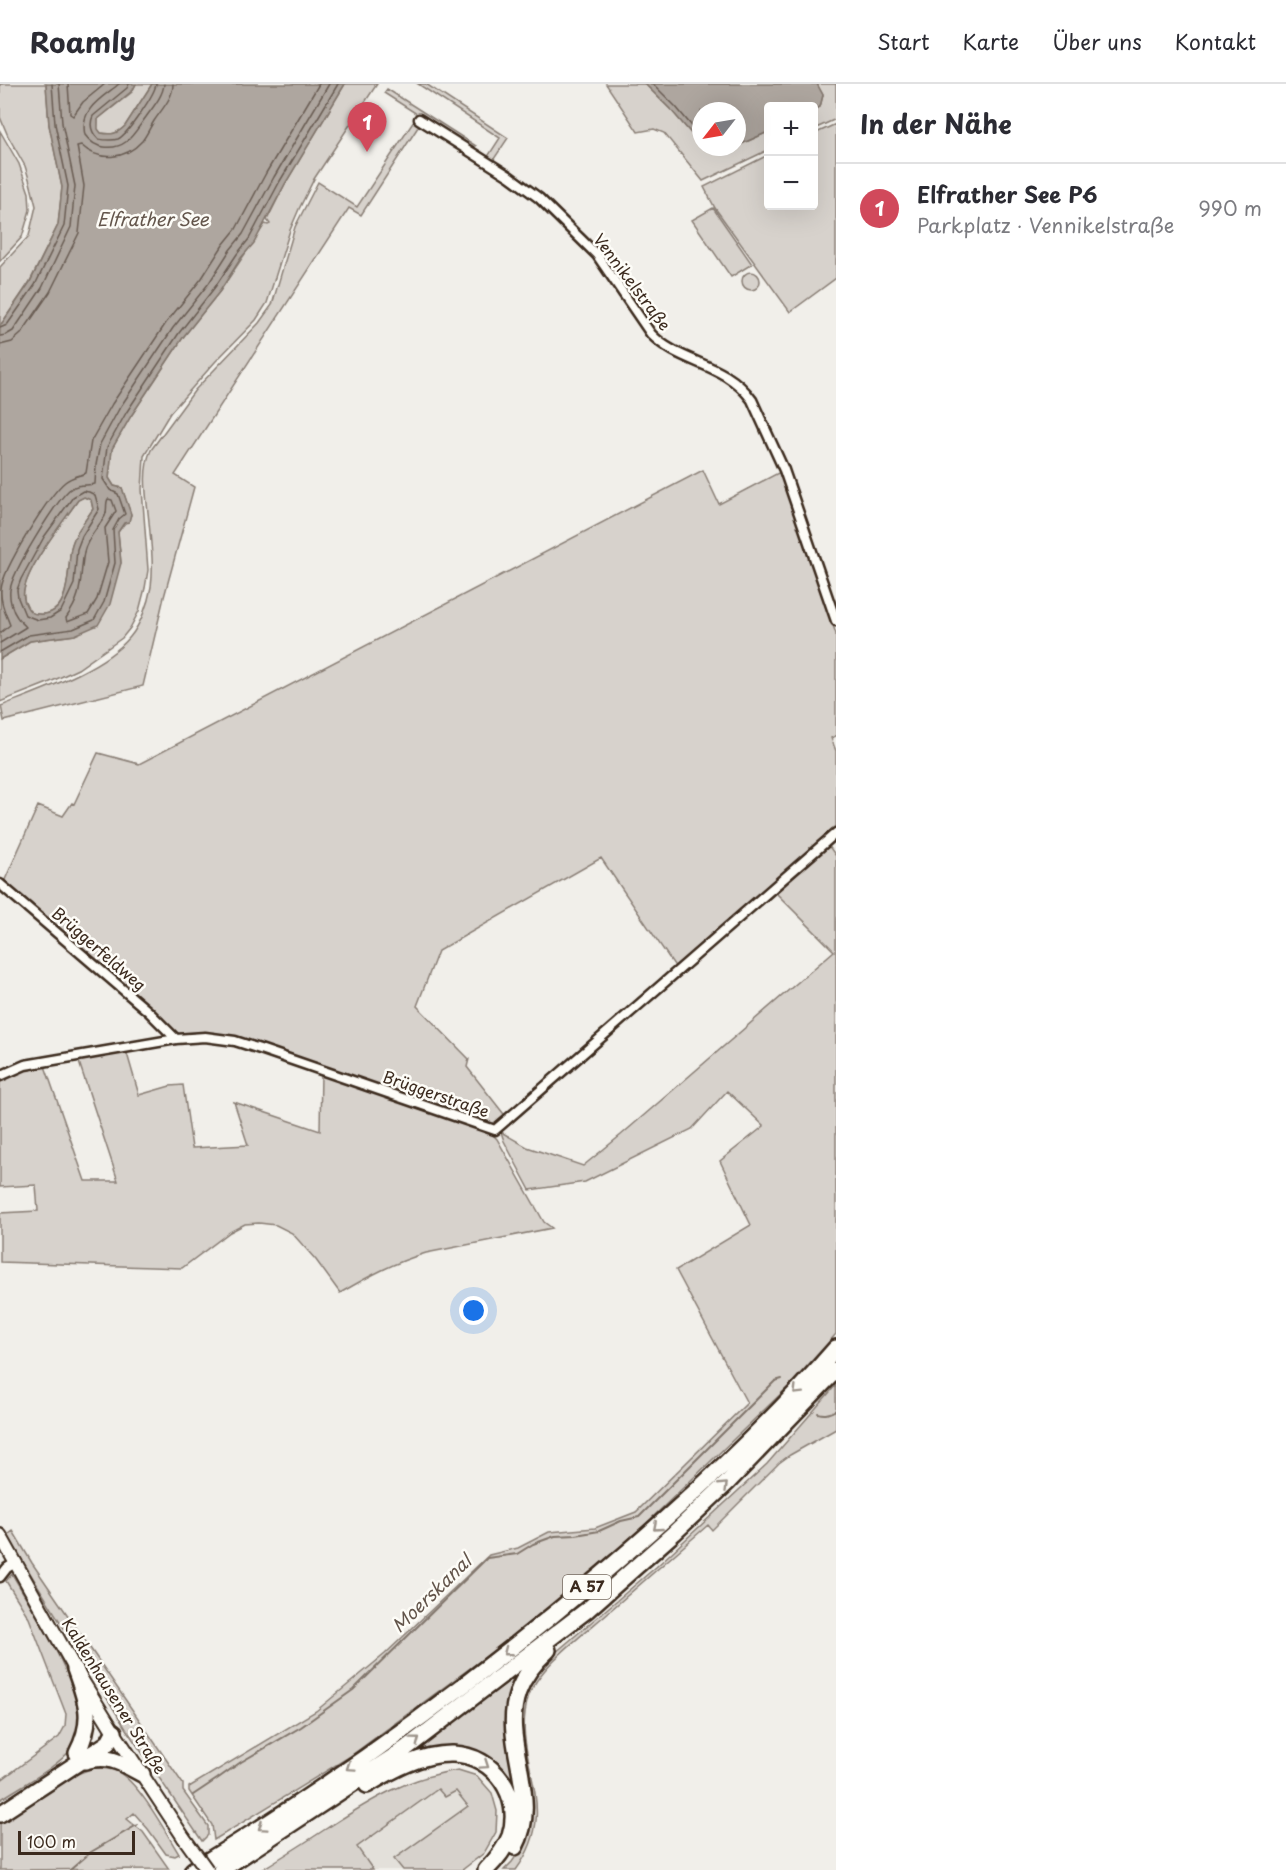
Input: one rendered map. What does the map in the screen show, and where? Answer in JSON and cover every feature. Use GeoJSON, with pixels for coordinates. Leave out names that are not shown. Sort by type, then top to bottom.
{"type":"FeatureCollection","features":[{"type":"Feature","properties":{"kind":"highway","name":"A 57"},"geometry":{"type":"LineString","coordinates":[[193,1870],[252,1834],[399,1734],[541,1625],[662,1523],[709,1480],[814,1374],[836,1348]]}},
{"type":"Feature","properties":{"kind":"highway","name":"A 57"},"geometry":{"type":"LineString","coordinates":[[221,1870],[405,1749],[587,1610],[727,1483],[836,1370]]}},
{"type":"Feature","properties":{"kind":"highway"},"geometry":{"type":"LineString","coordinates":[[496,1870],[514,1850],[523,1828],[525,1802],[513,1722],[518,1691],[531,1668],[587,1610]]}},
{"type":"Feature","properties":{"kind":"highway"},"geometry":{"type":"LineString","coordinates":[[0,1814],[75,1759],[84,1740],[88,1713],[75,1669]]}},
{"type":"Feature","properties":{"kind":"highway"},"geometry":{"type":"LineString","coordinates":[[0,1807],[75,1759],[108,1743],[114,1732]]}},
{"type":"Feature","properties":{"kind":"highway"},"geometry":{"type":"LineString","coordinates":[[298,1821],[315,1818],[369,1784],[412,1762],[444,1754],[468,1757],[493,1771],[505,1785],[512,1803],[513,1821],[509,1838],[500,1854],[486,1870]]}},
{"type":"Feature","properties":{"kind":"highway"},"geometry":{"type":"LineString","coordinates":[[75,1759],[109,1758],[142,1774]]}},
{"type":"Feature","properties":{"kind":"main road","name":"Kaldenhausener Straße"},"geometry":{"type":"LineString","coordinates":[[0,1535],[75,1669],[114,1732],[207,1870]]}},
{"type":"Feature","properties":{"kind":"street","name":"Vennikelstraße"},"geometry":{"type":"LineString","coordinates":[[419,119],[509,176],[543,203],[597,255],[659,343],[720,371],[752,400],[784,470],[836,621]]}},
{"type":"Feature","properties":{"kind":"street","name":"Brüggerstraße"},"geometry":{"type":"LineString","coordinates":[[0,1076],[25,1065],[176,1038],[205,1037],[234,1041],[495,1130],[836,833]]}},
{"type":"Feature","properties":{"kind":"street","name":"Brüggerfeldweg"},"geometry":{"type":"LineString","coordinates":[[0,884],[148,1011],[176,1038]]}},
{"type":"Feature","properties":{"kind":"street"},"geometry":{"type":"LineString","coordinates":[[0,1577],[15,1563]]}},
{"type":"Feature","properties":{"kind":"shaded area"},"geometry":{"type":"Polygon","coordinates":[[[0,84],[46,84],[49,125],[62,187],[58,225],[29,283],[0,326],[0,267],[29,236],[36,206],[25,166],[0,117],[0,84]]]}},
{"type":"Feature","properties":{"kind":"shaded area"},"geometry":{"type":"Polygon","coordinates":[[[136,84],[152,84],[125,126],[114,133],[101,133],[97,129],[98,119],[132,92],[136,84]]]}},
{"type":"Feature","properties":{"kind":"shaded area"},"geometry":{"type":"Polygon","coordinates":[[[345,84],[377,84],[314,179],[290,230],[267,303],[256,320],[170,413],[144,456],[142,489],[148,570],[139,611],[130,628],[122,638],[78,669],[0,702],[0,659],[30,641],[75,635],[121,563],[118,532],[131,515],[122,488],[114,486],[109,478],[112,449],[184,336],[220,291],[265,224],[270,224],[267,220],[285,184],[345,84]]]}},
{"type":"Feature","properties":{"kind":"shaded area"},"geometry":{"type":"Polygon","coordinates":[[[418,84],[426,84],[508,138],[492,162],[487,158],[500,138],[418,84]]]}},
{"type":"Feature","properties":{"kind":"shaded area"},"geometry":{"type":"Polygon","coordinates":[[[606,84],[645,84],[692,134],[692,156],[746,156],[746,142],[764,134],[764,152],[703,181],[664,133],[654,129],[638,132],[606,84]]]}},
{"type":"Feature","properties":{"kind":"shaded area"},"geometry":{"type":"Polygon","coordinates":[[[817,84],[836,84],[836,119],[818,127],[818,108],[823,95],[817,84]]]}},
{"type":"Feature","properties":{"kind":"shaded area"},"geometry":{"type":"Polygon","coordinates":[[[387,89],[476,146],[473,150],[384,93],[387,89]]]}},
{"type":"Feature","properties":{"kind":"shaded area"},"geometry":{"type":"Polygon","coordinates":[[[414,121],[420,124],[361,215],[349,208],[175,475],[194,487],[143,686],[4,721],[1,706],[88,669],[119,649],[134,632],[146,606],[152,579],[152,554],[145,486],[146,467],[151,450],[195,390],[259,323],[272,305],[295,227],[318,182],[357,207],[414,121]]]}},
{"type":"Feature","properties":{"kind":"shaded area"},"geometry":{"type":"Polygon","coordinates":[[[836,124],[836,278],[790,312],[715,208],[704,187],[764,157],[764,210],[818,210],[818,132],[836,124]]]}},
{"type":"Feature","properties":{"kind":"shaded area"},"geometry":{"type":"Polygon","coordinates":[[[0,131],[19,164],[29,193],[30,210],[22,237],[0,261],[0,131]]]}},
{"type":"Feature","properties":{"kind":"shaded area"},"geometry":{"type":"Polygon","coordinates":[[[713,208],[752,264],[731,277],[692,220],[713,208]]]}},
{"type":"Feature","properties":{"kind":"shaded area"},"geometry":{"type":"Polygon","coordinates":[[[751,272],[759,277],[760,281],[755,289],[751,290],[743,285],[742,281],[747,273],[751,272]]]}},
{"type":"Feature","properties":{"kind":"shaded area"},"geometry":{"type":"Polygon","coordinates":[[[703,470],[719,504],[780,472],[836,634],[836,736],[831,738],[836,751],[836,829],[676,968],[601,858],[438,951],[417,1006],[469,1059],[467,1067],[507,1118],[496,1124],[481,1122],[236,1038],[178,1036],[4,882],[38,806],[63,816],[72,803],[74,804],[98,753],[139,764],[703,470]]]}},
{"type":"Feature","properties":{"kind":"shaded area"},"geometry":{"type":"Polygon","coordinates":[[[84,497],[91,500],[93,509],[72,543],[68,579],[62,600],[57,608],[49,613],[33,613],[24,599],[24,590],[32,568],[78,500],[84,497]]]}},
{"type":"Feature","properties":{"kind":"shaded area"},"geometry":{"type":"Polygon","coordinates":[[[828,845],[836,856],[836,1334],[790,1385],[630,1539],[522,1630],[349,1757],[214,1840],[212,1825],[189,1791],[189,1787],[316,1711],[385,1654],[489,1555],[518,1548],[549,1532],[595,1528],[636,1512],[747,1403],[676,1270],[751,1225],[720,1161],[764,1126],[727,1091],[692,1129],[585,1182],[530,1190],[501,1132],[527,1147],[583,1166],[834,951],[774,891],[828,845]]]}},
{"type":"Feature","properties":{"kind":"shaded area"},"geometry":{"type":"Polygon","coordinates":[[[126,1050],[139,1095],[170,1086],[183,1085],[192,1148],[248,1145],[234,1102],[320,1131],[321,1073],[489,1131],[497,1139],[544,1222],[552,1228],[426,1253],[382,1270],[340,1293],[316,1260],[292,1233],[276,1225],[259,1223],[245,1224],[230,1232],[182,1268],[0,1262],[0,1213],[38,1211],[36,1185],[0,1187],[0,1079],[34,1066],[45,1066],[85,1181],[118,1181],[78,1059],[126,1050]]]}},
{"type":"Feature","properties":{"kind":"shaded area"},"geometry":{"type":"Polygon","coordinates":[[[836,1385],[836,1429],[779,1463],[712,1530],[708,1525],[564,1650],[533,1686],[528,1698],[524,1721],[525,1742],[536,1804],[536,1825],[530,1847],[516,1870],[504,1870],[523,1846],[520,1731],[522,1700],[532,1678],[548,1659],[656,1567],[767,1464],[836,1385]]]}},
{"type":"Feature","properties":{"kind":"shaded area"},"geometry":{"type":"Polygon","coordinates":[[[13,1531],[32,1563],[183,1784],[183,1791],[208,1826],[208,1835],[202,1841],[126,1729],[9,1539],[9,1534],[13,1531]]]}},
{"type":"Feature","properties":{"kind":"shaded area"},"geometry":{"type":"Polygon","coordinates":[[[12,1574],[65,1669],[79,1708],[80,1723],[76,1740],[65,1756],[48,1770],[0,1800],[0,1781],[59,1737],[65,1726],[66,1714],[29,1618],[6,1581],[12,1574]]]}},
{"type":"Feature","properties":{"kind":"shaded area"},"geometry":{"type":"Polygon","coordinates":[[[527,1668],[522,1677],[520,1782],[516,1807],[471,1755],[394,1766],[527,1668]]]}},
{"type":"Feature","properties":{"kind":"shaded area"},"geometry":{"type":"Polygon","coordinates":[[[93,1768],[116,1771],[124,1776],[142,1796],[179,1854],[175,1856],[166,1854],[134,1813],[127,1819],[143,1832],[169,1869],[0,1870],[0,1821],[69,1777],[93,1768]]]}},
{"type":"Feature","properties":{"kind":"shaded area"},"geometry":{"type":"Polygon","coordinates":[[[458,1770],[477,1776],[492,1793],[497,1811],[496,1832],[484,1853],[462,1870],[403,1870],[394,1859],[468,1806],[456,1791],[445,1797],[438,1789],[357,1847],[373,1870],[261,1870],[387,1792],[420,1779],[458,1770]]]}},
{"type":"Feature","properties":{"kind":"shaded area"},"geometry":{"type":"Polygon","coordinates":[[[439,1789],[456,1791],[468,1806],[395,1859],[403,1870],[373,1870],[357,1848],[439,1789]]]}},
{"type":"Feature","properties":{"kind":"water","name":"Elfrather See"},"geometry":{"type":"Polygon","coordinates":[[[46,84],[136,84],[132,91],[98,119],[98,129],[101,133],[108,134],[117,132],[125,126],[152,84],[345,84],[285,184],[254,243],[184,336],[112,449],[109,478],[114,486],[122,488],[131,514],[129,522],[124,523],[118,532],[121,563],[110,604],[98,625],[75,635],[30,641],[0,659],[0,326],[30,282],[58,225],[62,187],[49,125],[46,84]],[[84,497],[78,500],[32,568],[24,590],[24,601],[33,613],[49,613],[57,608],[62,600],[68,579],[72,543],[93,509],[91,500],[84,497]]]}},
{"type":"Feature","properties":{"kind":"water"},"geometry":{"type":"Polygon","coordinates":[[[645,84],[817,84],[823,95],[818,108],[818,102],[764,102],[764,134],[746,142],[746,102],[692,102],[692,134],[645,84]]]}},
{"type":"Feature","properties":{"kind":"waterway","name":"Moerskanal"},"geometry":{"type":"LineString","coordinates":[[193,1795],[241,1762],[301,1727],[353,1690],[487,1558],[517,1554],[533,1544],[555,1536],[599,1531],[621,1521],[639,1517],[775,1381],[782,1379]]}},
{"type":"Feature","properties":{"kind":"waterway","name":"Moerskanal"},"geometry":{"type":"LineString","coordinates":[[818,1413],[827,1414],[836,1410]]}},
{"type":"Feature","properties":{"kind":"waterway","name":"Moerskanal"},"geometry":{"type":"LineString","coordinates":[[70,1870],[91,1852],[137,1825]]}},
{"type":"Feature","properties":{"kind":"place","name":"Elfrather See P6"},"geometry":{"type":"Point","coordinates":[367,152]}}]}
